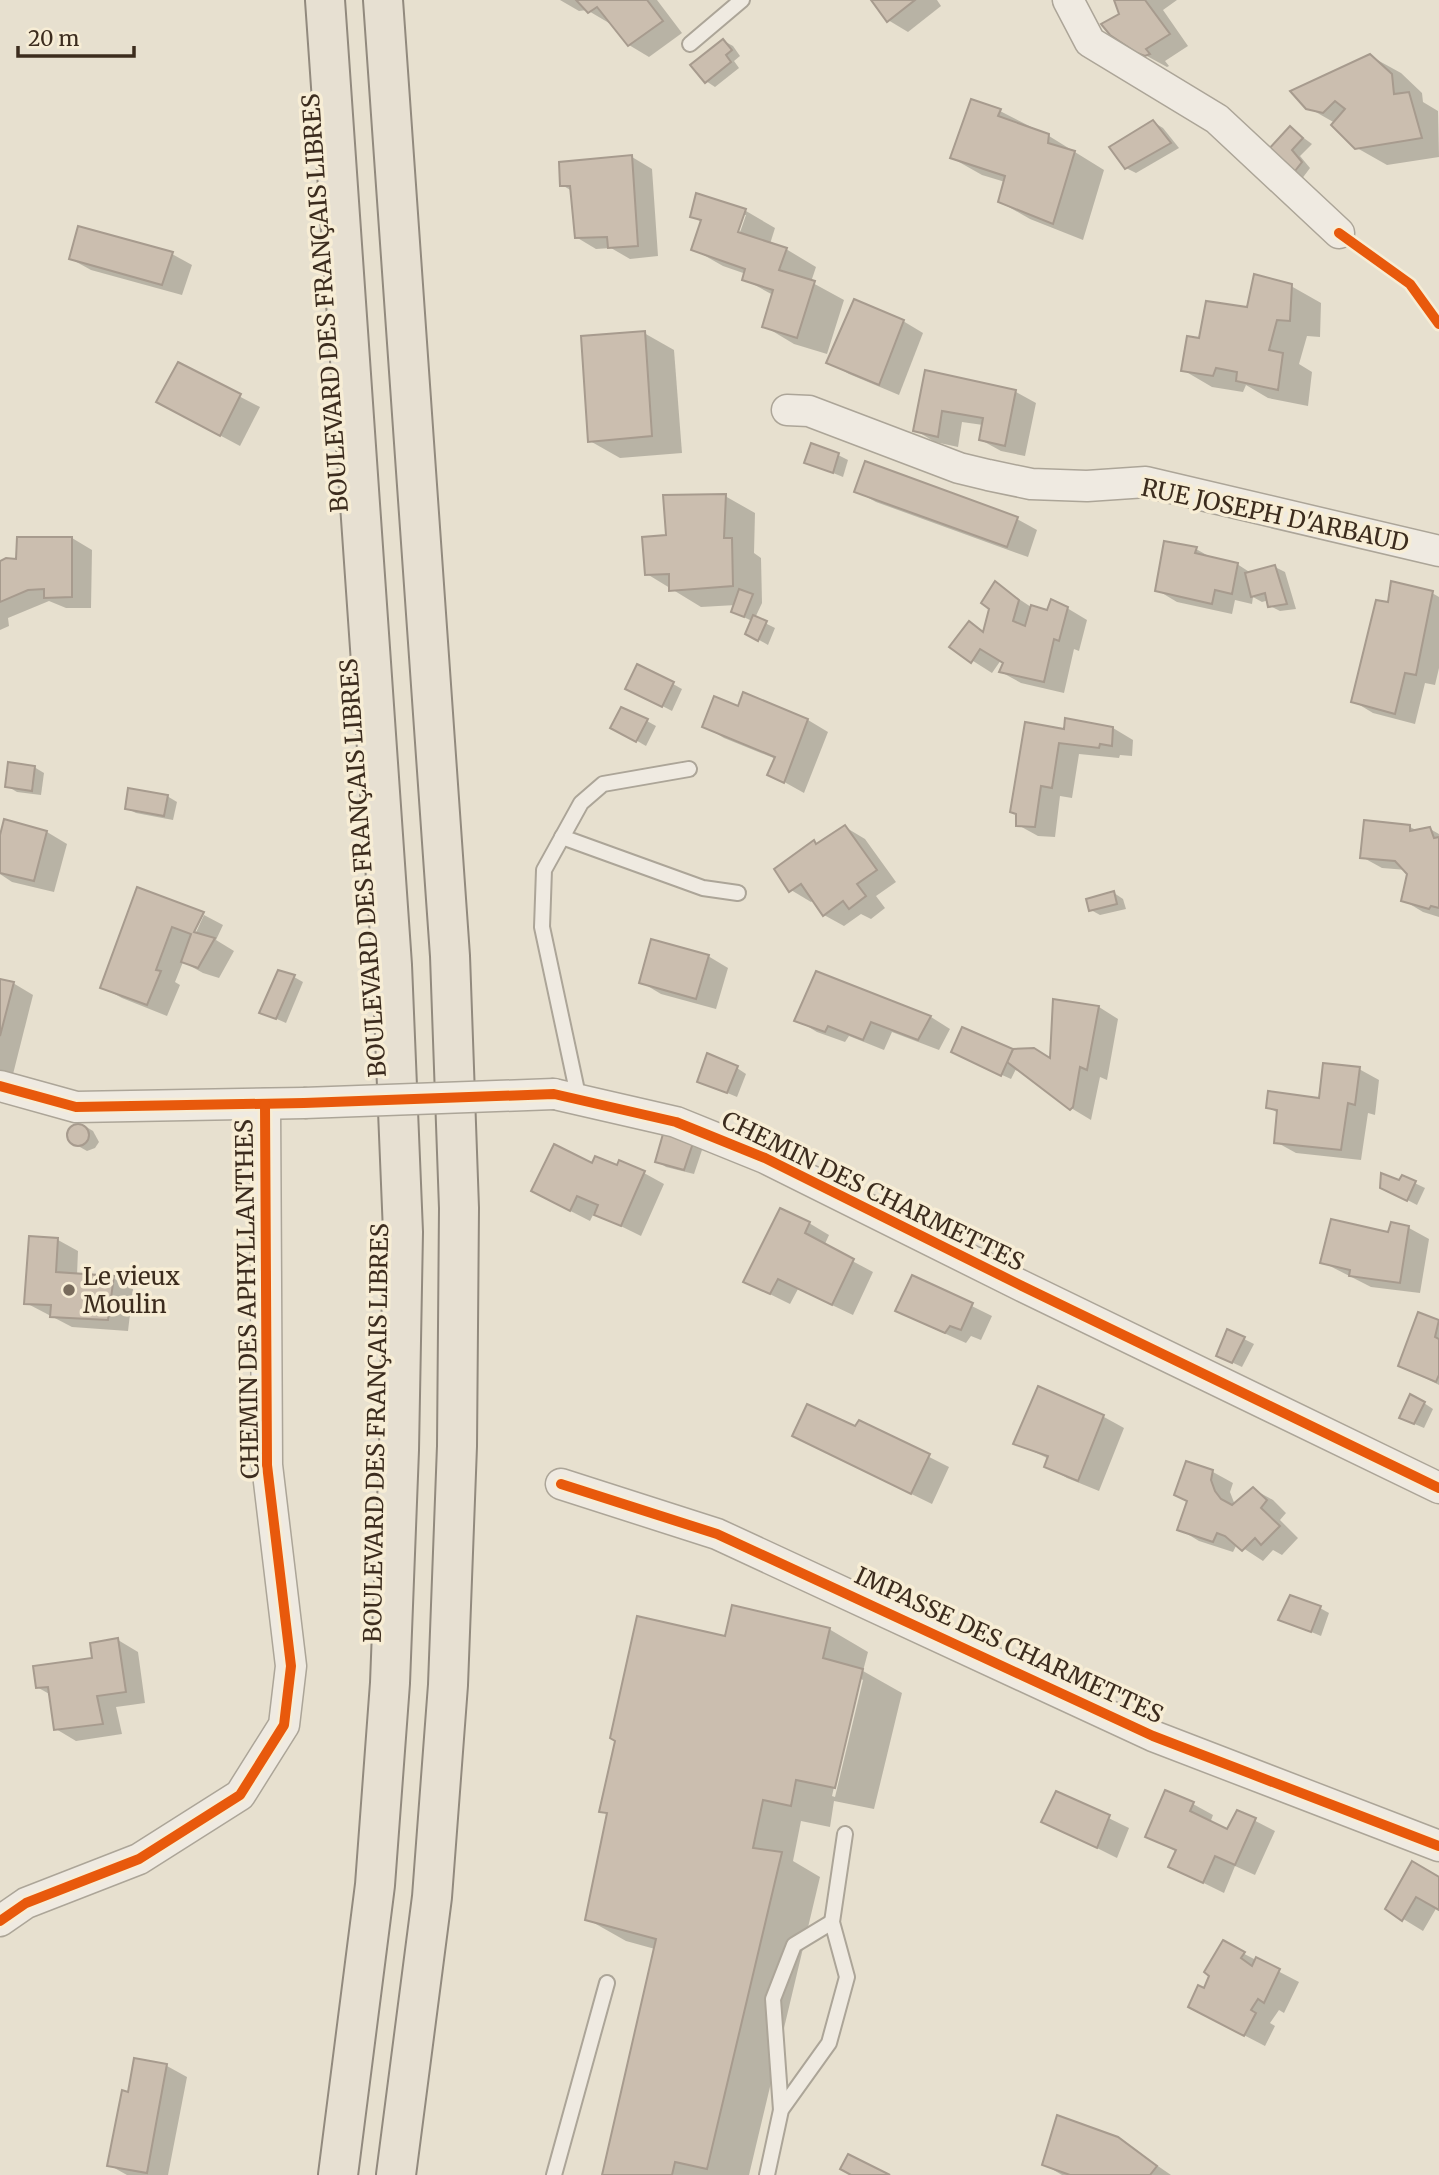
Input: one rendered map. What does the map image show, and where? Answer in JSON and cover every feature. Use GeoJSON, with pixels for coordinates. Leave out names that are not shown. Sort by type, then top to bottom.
{"type":"FeatureCollection","features":[{"type":"Feature","properties":{"kind":"main road","name":"BOULEVARD DES FRANÇAIS LIBRES"},"geometry":{"type":"LineString","coordinates":[[325,0],[392,965],[403,1232],[399,1450],[390,1683],[375,1885],[338,2175]]}},
{"type":"Feature","properties":{"kind":"main road"},"geometry":{"type":"LineString","coordinates":[[383,0],[450,956],[459,1208],[457,1446],[448,1685],[432,1897],[396,2175]]}},
{"type":"Feature","properties":{"kind":"street"},"geometry":{"type":"LineString","coordinates":[[1068,0],[1090,42],[1217,119],[1339,233]]}},
{"type":"Feature","properties":{"kind":"street","name":"RUE JOSEPH D'ARBAUD"},"geometry":{"type":"LineString","coordinates":[[787,410],[809,411],[960,468],[988,475],[1031,484],[1087,486],[1146,482],[1439,551]]}},
{"type":"Feature","properties":{"kind":"street","name":"CHEMIN DES CHARMETTES"},"geometry":{"type":"LineString","coordinates":[[0,1086],[76,1107],[566,1097],[676,1122],[765,1158],[1021,1286],[1439,1488]]}},
{"type":"Feature","properties":{"kind":"street","name":"CHEMIN DES APHYLLANTHES"},"geometry":{"type":"LineString","coordinates":[[0,1921],[26,1903],[139,1859],[240,1795],[284,1725],[291,1666],[267,1465],[265,1104]]}},
{"type":"Feature","properties":{"kind":"street","name":"IMPASSE DES CHARMETTES"},"geometry":{"type":"LineString","coordinates":[[562,1484],[717,1534],[1153,1736],[1439,1846]]}},
{"type":"Feature","properties":{"kind":"lane"},"geometry":{"type":"LineString","coordinates":[[690,44],[742,0]]}},
{"type":"Feature","properties":{"kind":"lane"},"geometry":{"type":"LineString","coordinates":[[566,1097],[542,927],[544,870],[581,803],[603,784],[690,769]]}},
{"type":"Feature","properties":{"kind":"lane"},"geometry":{"type":"LineString","coordinates":[[562,837],[703,888],[738,893]]}},
{"type":"Feature","properties":{"kind":"lane"},"geometry":{"type":"LineString","coordinates":[[781,2110],[829,2043],[847,1977],[832,1922],[845,1834]]}},
{"type":"Feature","properties":{"kind":"lane"},"geometry":{"type":"LineString","coordinates":[[767,2175],[781,2110],[773,1998],[794,1945],[832,1922]]}},
{"type":"Feature","properties":{"kind":"lane"},"geometry":{"type":"LineString","coordinates":[[554,2175],[607,1983]]}},
{"type":"Feature","properties":{"kind":"building"},"geometry":{"type":"Polygon","coordinates":[[[576,0],[647,0],[663,21],[628,46],[597,7],[588,13],[576,0]]]}},
{"type":"Feature","properties":{"kind":"building"},"geometry":{"type":"Polygon","coordinates":[[[871,0],[915,0],[887,22],[871,0]]]}},
{"type":"Feature","properties":{"kind":"building"},"geometry":{"type":"Polygon","coordinates":[[[1114,0],[1145,0],[1170,34],[1146,49],[1150,54],[1145,56],[1137,53],[1110,35],[1101,24],[1119,14],[1114,0]]]}},
{"type":"Feature","properties":{"kind":"building"},"geometry":{"type":"Polygon","coordinates":[[[723,39],[732,50],[726,55],[731,62],[705,83],[690,65],[723,39]]]}},
{"type":"Feature","properties":{"kind":"building"},"geometry":{"type":"Polygon","coordinates":[[[1370,54],[1392,74],[1394,94],[1409,92],[1422,138],[1355,149],[1331,125],[1345,109],[1335,101],[1323,113],[1306,109],[1290,91],[1370,54]]]}},
{"type":"Feature","properties":{"kind":"building"},"geometry":{"type":"Polygon","coordinates":[[[971,99],[1001,109],[998,116],[1049,134],[1048,143],[1075,151],[1053,224],[998,202],[1005,176],[950,158],[971,99]]]}},
{"type":"Feature","properties":{"kind":"building"},"geometry":{"type":"Polygon","coordinates":[[[1153,120],[1171,143],[1125,169],[1109,147],[1153,120]]]}},
{"type":"Feature","properties":{"kind":"building"},"geometry":{"type":"Polygon","coordinates":[[[1290,126],[1303,138],[1292,150],[1302,162],[1291,176],[1267,151],[1290,126]]]}},
{"type":"Feature","properties":{"kind":"building"},"geometry":{"type":"Polygon","coordinates":[[[632,155],[638,246],[608,248],[607,237],[575,238],[570,186],[560,186],[559,162],[632,155]]]}},
{"type":"Feature","properties":{"kind":"building"},"geometry":{"type":"Polygon","coordinates":[[[696,193],[746,209],[738,232],[787,248],[779,270],[815,281],[797,338],[762,327],[773,290],[742,280],[745,269],[691,250],[701,220],[690,217],[696,193]]]}},
{"type":"Feature","properties":{"kind":"building"},"geometry":{"type":"Polygon","coordinates":[[[78,226],[173,252],[162,285],[69,259],[78,226]]]}},
{"type":"Feature","properties":{"kind":"building"},"geometry":{"type":"Polygon","coordinates":[[[1254,274],[1292,284],[1290,321],[1277,320],[1269,350],[1283,353],[1278,390],[1236,381],[1237,372],[1216,368],[1213,376],[1181,371],[1187,336],[1199,338],[1206,301],[1247,307],[1254,274]]]}},
{"type":"Feature","properties":{"kind":"building"},"geometry":{"type":"Polygon","coordinates":[[[854,299],[904,320],[879,385],[826,363],[854,299]]]}},
{"type":"Feature","properties":{"kind":"building"},"geometry":{"type":"Polygon","coordinates":[[[645,331],[652,436],[588,442],[581,336],[645,331]]]}},
{"type":"Feature","properties":{"kind":"building"},"geometry":{"type":"Polygon","coordinates":[[[178,362],[241,394],[220,436],[156,402],[178,362]]]}},
{"type":"Feature","properties":{"kind":"building"},"geometry":{"type":"Polygon","coordinates":[[[925,370],[1016,390],[1005,446],[979,440],[983,418],[942,411],[938,437],[913,431],[925,370]]]}},
{"type":"Feature","properties":{"kind":"building"},"geometry":{"type":"Polygon","coordinates":[[[811,443],[839,453],[833,473],[804,463],[811,443]]]}},
{"type":"Feature","properties":{"kind":"building"},"geometry":{"type":"Polygon","coordinates":[[[865,461],[1018,517],[1007,547],[854,492],[865,461]]]}},
{"type":"Feature","properties":{"kind":"building"},"geometry":{"type":"Polygon","coordinates":[[[726,494],[724,538],[732,538],[733,586],[669,591],[669,574],[645,575],[642,537],[666,535],[663,495],[726,494]]]}},
{"type":"Feature","properties":{"kind":"building"},"geometry":{"type":"Polygon","coordinates":[[[17,537],[72,537],[72,597],[44,598],[44,589],[28,590],[0,602],[0,561],[6,558],[16,559],[17,537]]]}},
{"type":"Feature","properties":{"kind":"building"},"geometry":{"type":"Polygon","coordinates":[[[1164,541],[1197,547],[1195,553],[1238,563],[1232,594],[1215,590],[1212,604],[1155,591],[1164,541]]]}},
{"type":"Feature","properties":{"kind":"building"},"geometry":{"type":"Polygon","coordinates":[[[1275,565],[1287,604],[1268,607],[1265,593],[1251,597],[1245,573],[1275,565]]]}},
{"type":"Feature","properties":{"kind":"building"},"geometry":{"type":"Polygon","coordinates":[[[995,581],[1019,600],[1013,621],[1025,626],[1031,605],[1047,610],[1051,599],[1068,607],[1059,641],[1054,639],[1044,682],[999,672],[1003,663],[980,649],[971,663],[949,647],[969,621],[983,632],[989,609],[981,603],[995,581]]]}},
{"type":"Feature","properties":{"kind":"building"},"geometry":{"type":"Polygon","coordinates":[[[1391,581],[1433,591],[1416,675],[1405,673],[1395,714],[1351,702],[1376,600],[1388,602],[1391,581]]]}},
{"type":"Feature","properties":{"kind":"building"},"geometry":{"type":"Polygon","coordinates":[[[739,589],[753,594],[744,617],[731,612],[739,589]]]}},
{"type":"Feature","properties":{"kind":"building"},"geometry":{"type":"Polygon","coordinates":[[[753,615],[767,621],[758,641],[745,634],[753,615]]]}},
{"type":"Feature","properties":{"kind":"building"},"geometry":{"type":"Polygon","coordinates":[[[637,664],[674,682],[662,707],[625,689],[637,664]]]}},
{"type":"Feature","properties":{"kind":"building"},"geometry":{"type":"Polygon","coordinates":[[[743,692],[808,719],[784,783],[767,775],[775,757],[702,727],[714,696],[738,706],[743,692]]]}},
{"type":"Feature","properties":{"kind":"building"},"geometry":{"type":"Polygon","coordinates":[[[621,707],[648,719],[636,742],[610,728],[621,707]]]}},
{"type":"Feature","properties":{"kind":"building"},"geometry":{"type":"Polygon","coordinates":[[[1065,718],[1113,727],[1112,746],[1100,744],[1099,748],[1059,743],[1052,788],[1041,786],[1035,827],[1016,826],[1016,814],[1010,812],[1025,722],[1064,729],[1065,718]]]}},
{"type":"Feature","properties":{"kind":"building"},"geometry":{"type":"Polygon","coordinates":[[[8,762],[35,766],[32,791],[5,787],[8,762]]]}},
{"type":"Feature","properties":{"kind":"building"},"geometry":{"type":"Polygon","coordinates":[[[128,788],[168,795],[164,816],[125,809],[128,788]]]}},
{"type":"Feature","properties":{"kind":"building"},"geometry":{"type":"Polygon","coordinates":[[[4,819],[47,831],[34,881],[0,873],[0,835],[4,819]]]}},
{"type":"Feature","properties":{"kind":"building"},"geometry":{"type":"Polygon","coordinates":[[[1364,820],[1410,825],[1410,831],[1430,827],[1434,838],[1439,837],[1439,908],[1431,906],[1429,909],[1401,901],[1407,874],[1395,861],[1360,858],[1364,820]]]}},
{"type":"Feature","properties":{"kind":"building"},"geometry":{"type":"Polygon","coordinates":[[[845,825],[877,870],[857,884],[866,896],[849,909],[843,901],[823,916],[801,884],[789,892],[774,869],[814,840],[816,844],[845,825]]]}},
{"type":"Feature","properties":{"kind":"building"},"geometry":{"type":"Polygon","coordinates":[[[137,887],[204,912],[194,932],[215,938],[198,968],[181,962],[191,934],[172,927],[156,970],[161,971],[147,1005],[100,988],[137,887]]]}},
{"type":"Feature","properties":{"kind":"building"},"geometry":{"type":"Polygon","coordinates":[[[1114,891],[1117,904],[1089,911],[1086,899],[1114,891]]]}},
{"type":"Feature","properties":{"kind":"building"},"geometry":{"type":"Polygon","coordinates":[[[651,939],[709,955],[696,999],[639,983],[651,939]]]}},
{"type":"Feature","properties":{"kind":"building"},"geometry":{"type":"Polygon","coordinates":[[[278,970],[295,975],[276,1019],[259,1013],[278,970]]]}},
{"type":"Feature","properties":{"kind":"building"},"geometry":{"type":"Polygon","coordinates":[[[816,971],[931,1016],[918,1040],[871,1022],[863,1040],[828,1026],[825,1032],[794,1021],[816,971]]]}},
{"type":"Feature","properties":{"kind":"building"},"geometry":{"type":"Polygon","coordinates":[[[0,979],[14,982],[0,1036],[0,979]]]}},
{"type":"Feature","properties":{"kind":"building"},"geometry":{"type":"Polygon","coordinates":[[[1053,999],[1099,1006],[1087,1070],[1080,1067],[1073,1107],[1070,1110],[1007,1062],[1013,1049],[1034,1048],[1050,1058],[1053,999]]]}},
{"type":"Feature","properties":{"kind":"building"},"geometry":{"type":"Polygon","coordinates":[[[962,1027],[1013,1049],[1001,1076],[951,1052],[962,1027]]]}},
{"type":"Feature","properties":{"kind":"building"},"geometry":{"type":"Polygon","coordinates":[[[707,1053],[738,1066],[727,1093],[697,1082],[707,1053]]]}},
{"type":"Feature","properties":{"kind":"building"},"geometry":{"type":"Polygon","coordinates":[[[1323,1063],[1360,1067],[1355,1105],[1348,1103],[1341,1150],[1274,1143],[1277,1110],[1266,1108],[1268,1091],[1319,1098],[1323,1063]]]}},
{"type":"Feature","properties":{"kind":"building"},"geometry":{"type":"Polygon","coordinates":[[[78,1124],[86,1127],[89,1135],[86,1143],[78,1146],[70,1143],[67,1135],[70,1127],[78,1124]]]}},
{"type":"Feature","properties":{"kind":"building"},"geometry":{"type":"Polygon","coordinates":[[[663,1134],[694,1140],[684,1170],[655,1162],[663,1134]]]}},
{"type":"Feature","properties":{"kind":"building"},"geometry":{"type":"Polygon","coordinates":[[[554,1144],[592,1163],[595,1156],[617,1165],[619,1160],[645,1171],[621,1226],[594,1215],[598,1205],[577,1196],[570,1211],[531,1191],[554,1144]]]}},
{"type":"Feature","properties":{"kind":"building"},"geometry":{"type":"Polygon","coordinates":[[[1381,1173],[1399,1180],[1402,1175],[1416,1181],[1407,1201],[1380,1188],[1381,1173]]]}},
{"type":"Feature","properties":{"kind":"building"},"geometry":{"type":"Polygon","coordinates":[[[780,1208],[810,1222],[805,1233],[854,1259],[832,1305],[778,1279],[770,1294],[743,1282],[780,1208]]]}},
{"type":"Feature","properties":{"kind":"building"},"geometry":{"type":"Polygon","coordinates":[[[1331,1219],[1388,1232],[1391,1222],[1409,1226],[1400,1283],[1349,1276],[1350,1270],[1320,1263],[1331,1219]]]}},
{"type":"Feature","properties":{"kind":"building","name":"Le vieux Moulin"},"geometry":{"type":"Polygon","coordinates":[[[29,1236],[58,1238],[56,1272],[114,1276],[108,1320],[50,1317],[51,1305],[24,1304],[29,1236]]]}},
{"type":"Feature","properties":{"kind":"building"},"geometry":{"type":"Polygon","coordinates":[[[912,1275],[973,1303],[961,1330],[950,1326],[945,1333],[895,1311],[912,1275]]]}},
{"type":"Feature","properties":{"kind":"building"},"geometry":{"type":"Polygon","coordinates":[[[1418,1312],[1439,1320],[1435,1337],[1439,1339],[1439,1375],[1436,1382],[1398,1366],[1418,1312]]]}},
{"type":"Feature","properties":{"kind":"building"},"geometry":{"type":"Polygon","coordinates":[[[1227,1329],[1245,1337],[1232,1363],[1216,1356],[1227,1329]]]}},
{"type":"Feature","properties":{"kind":"building"},"geometry":{"type":"Polygon","coordinates":[[[1038,1386],[1104,1415],[1078,1481],[1044,1467],[1048,1456],[1013,1444],[1038,1386]]]}},
{"type":"Feature","properties":{"kind":"building"},"geometry":{"type":"Polygon","coordinates":[[[1410,1394],[1425,1402],[1414,1424],[1399,1418],[1410,1394]]]}},
{"type":"Feature","properties":{"kind":"building"},"geometry":{"type":"Polygon","coordinates":[[[807,1404],[855,1426],[859,1420],[930,1454],[911,1494],[792,1436],[807,1404]]]}},
{"type":"Feature","properties":{"kind":"building"},"geometry":{"type":"Polygon","coordinates":[[[1186,1461],[1213,1470],[1211,1480],[1215,1491],[1221,1499],[1232,1505],[1253,1487],[1267,1500],[1261,1508],[1280,1526],[1261,1545],[1255,1538],[1242,1551],[1225,1536],[1217,1533],[1213,1542],[1177,1530],[1187,1501],[1174,1495],[1186,1461]]]}},
{"type":"Feature","properties":{"kind":"building"},"geometry":{"type":"Polygon","coordinates":[[[1290,1595],[1321,1606],[1311,1632],[1278,1620],[1290,1595]]]}},
{"type":"Feature","properties":{"kind":"building"},"geometry":{"type":"Polygon","coordinates":[[[732,1605],[830,1628],[823,1658],[863,1669],[835,1788],[796,1780],[791,1806],[763,1800],[753,1848],[782,1852],[707,2169],[675,2162],[672,2175],[602,2175],[656,1939],[585,1920],[607,1813],[599,1812],[615,1741],[610,1738],[637,1616],[725,1636],[732,1605]]]}},
{"type":"Feature","properties":{"kind":"building"},"geometry":{"type":"Polygon","coordinates":[[[118,1638],[126,1692],[97,1696],[103,1724],[54,1730],[48,1687],[36,1688],[33,1666],[92,1658],[90,1643],[118,1638]]]}},
{"type":"Feature","properties":{"kind":"building"},"geometry":{"type":"Polygon","coordinates":[[[1165,1790],[1194,1802],[1190,1811],[1227,1829],[1237,1810],[1256,1818],[1235,1865],[1215,1856],[1203,1883],[1168,1867],[1176,1850],[1145,1837],[1165,1790]]]}},
{"type":"Feature","properties":{"kind":"building"},"geometry":{"type":"Polygon","coordinates":[[[1056,1791],[1110,1815],[1097,1848],[1041,1822],[1056,1791]]]}},
{"type":"Feature","properties":{"kind":"building"},"geometry":{"type":"Polygon","coordinates":[[[1412,1861],[1439,1877],[1439,1910],[1416,1897],[1402,1921],[1385,1909],[1412,1861]]]}},
{"type":"Feature","properties":{"kind":"building"},"geometry":{"type":"Polygon","coordinates":[[[1223,1940],[1245,1952],[1241,1958],[1252,1966],[1256,1957],[1280,1969],[1264,2003],[1258,1999],[1251,2010],[1256,2013],[1244,2036],[1188,2007],[1198,1985],[1204,1988],[1209,1976],[1204,1972],[1223,1940]]]}},
{"type":"Feature","properties":{"kind":"building"},"geometry":{"type":"Polygon","coordinates":[[[134,2058],[167,2064],[147,2173],[107,2166],[122,2090],[128,2092],[134,2058]]]}},
{"type":"Feature","properties":{"kind":"building"},"geometry":{"type":"Polygon","coordinates":[[[1057,2115],[1118,2137],[1157,2166],[1150,2175],[1070,2175],[1042,2165],[1057,2115]]]}},
{"type":"Feature","properties":{"kind":"building"},"geometry":{"type":"Polygon","coordinates":[[[848,2154],[890,2175],[851,2175],[840,2169],[848,2154]]]}},
{"type":"Feature","properties":{"kind":"cycle path"},"geometry":{"type":"LineString","coordinates":[[1339,233],[1410,284],[1439,324]]}},
{"type":"Feature","properties":{"kind":"cycle path"},"geometry":{"type":"LineString","coordinates":[[0,1086],[76,1107],[304,1103],[554,1094],[676,1122],[765,1158],[1439,1488]]}},
{"type":"Feature","properties":{"kind":"cycle path"},"geometry":{"type":"LineString","coordinates":[[0,1921],[26,1903],[139,1859],[240,1795],[284,1725],[291,1666],[267,1465],[265,1104]]}},
{"type":"Feature","properties":{"kind":"cycle path"},"geometry":{"type":"LineString","coordinates":[[561,1484],[717,1534],[1153,1736],[1439,1846]]}},
{"type":"Feature","properties":{"kind":"place","name":"Le vieux Moulin"},"geometry":{"type":"Point","coordinates":[69,1290]}}]}
